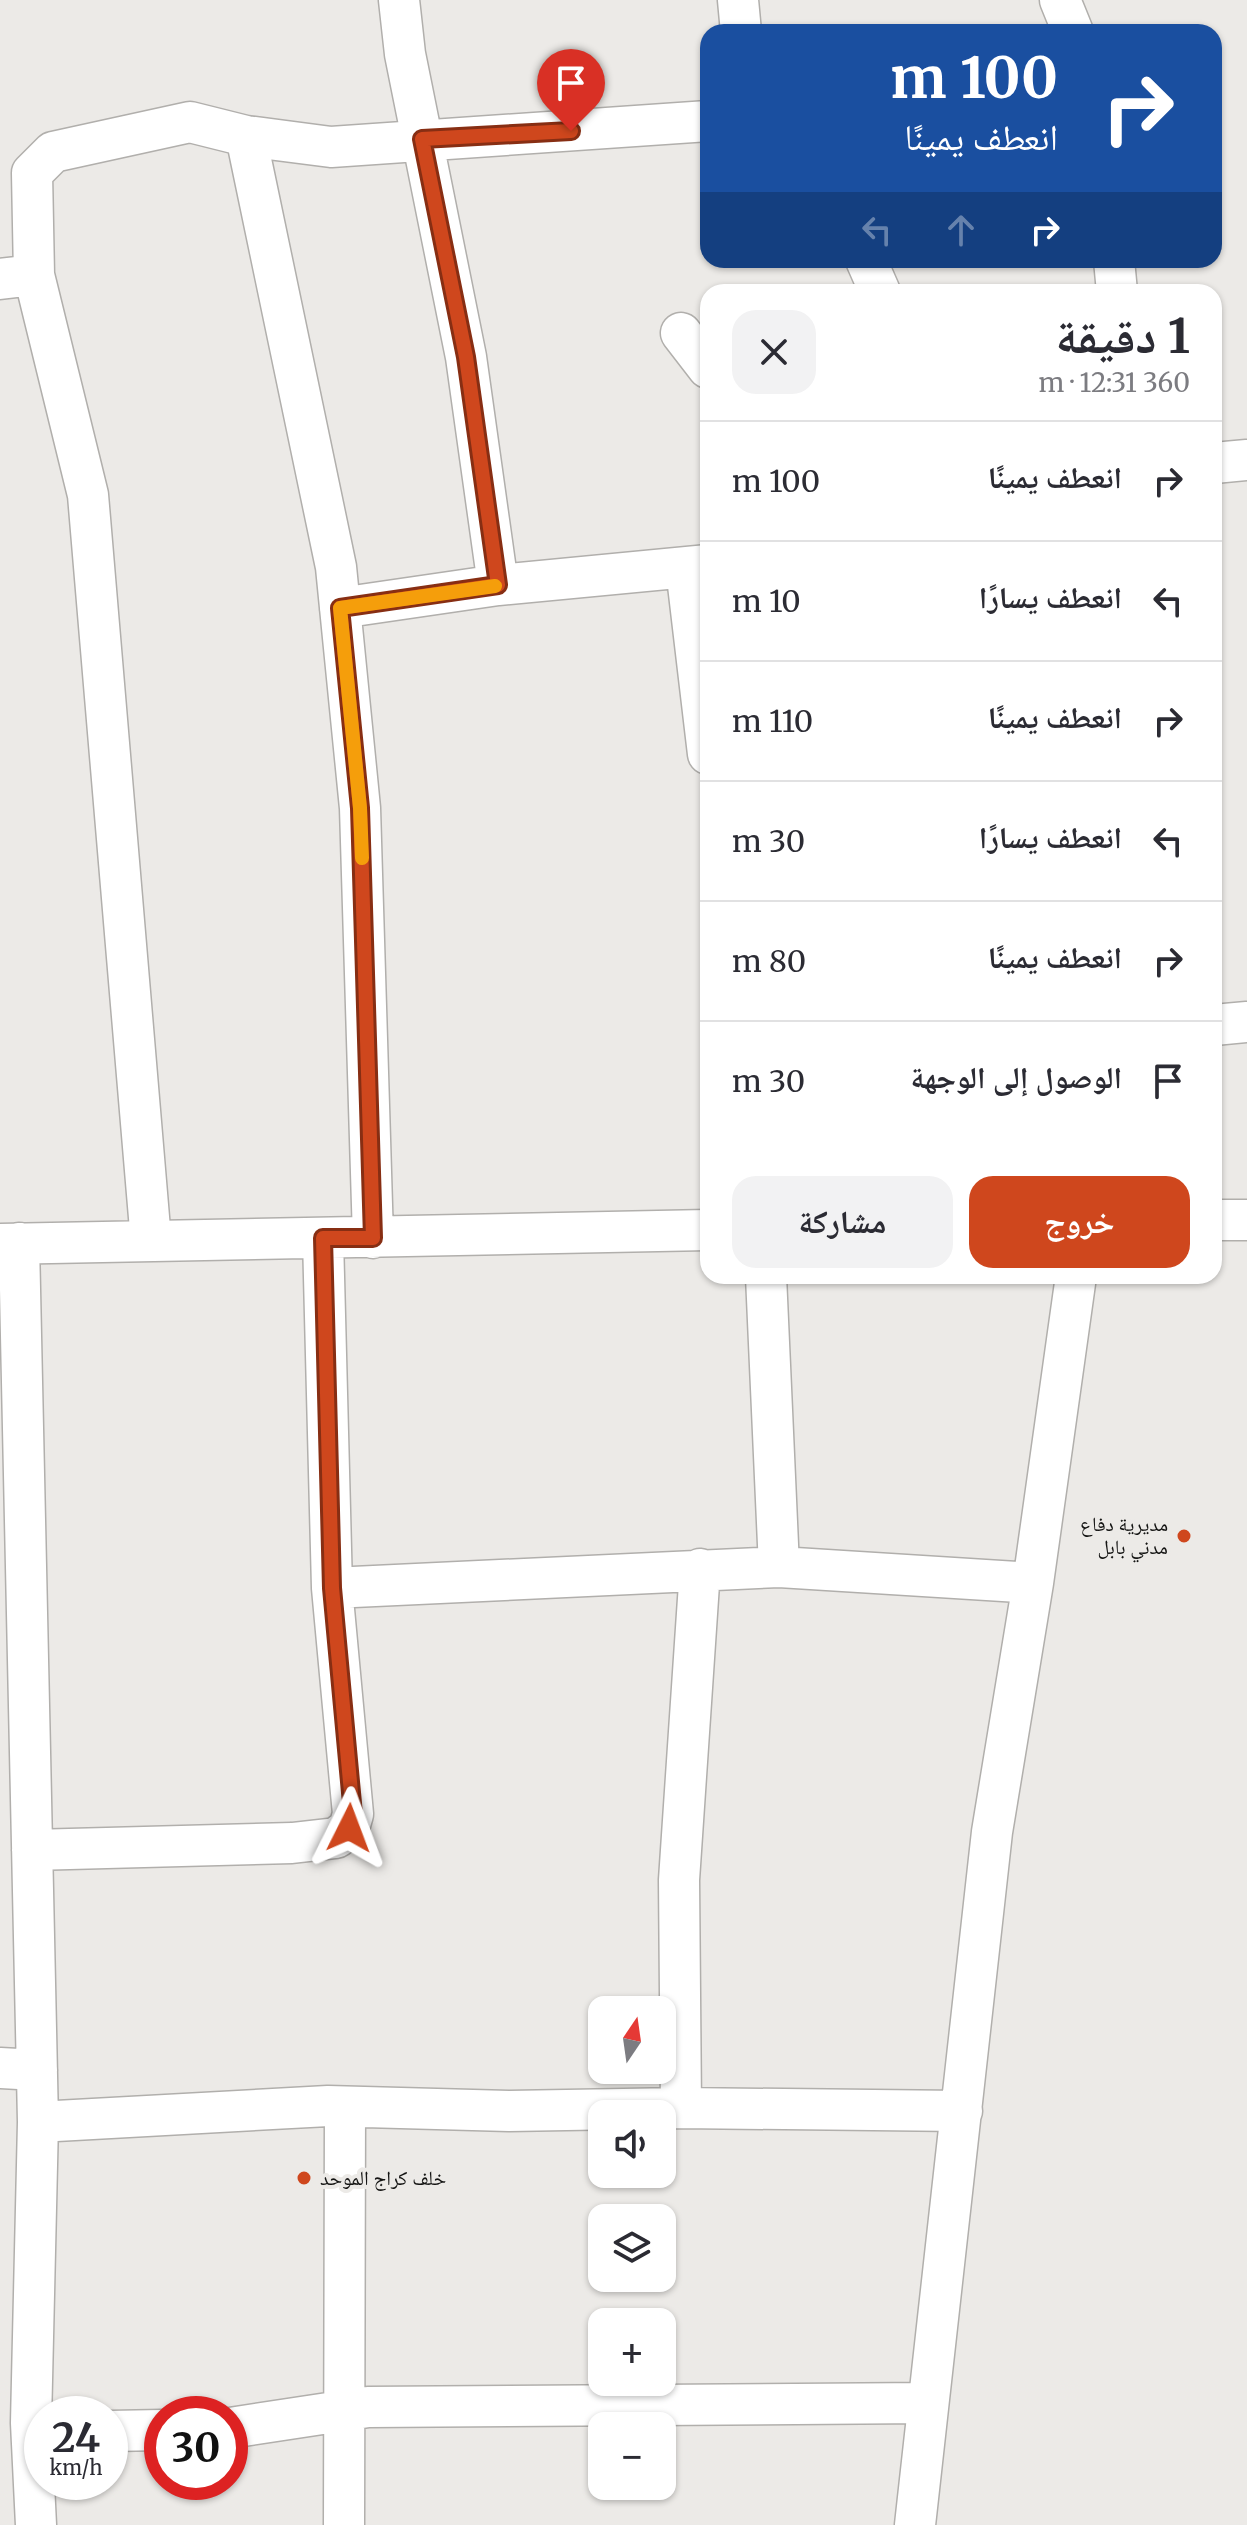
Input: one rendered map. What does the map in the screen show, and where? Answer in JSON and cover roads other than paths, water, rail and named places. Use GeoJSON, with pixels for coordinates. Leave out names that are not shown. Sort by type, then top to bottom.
{"type":"FeatureCollection","features":[{"type":"Feature","properties":{"kind":"street"},"geometry":{"type":"LineString","coordinates":[[399,0],[405,54],[466,357],[498,585]]}},
{"type":"Feature","properties":{"kind":"street"},"geometry":{"type":"LineString","coordinates":[[738,0],[740,24]]}},
{"type":"Feature","properties":{"kind":"street"},"geometry":{"type":"LineString","coordinates":[[1060,0],[1070,24]]}},
{"type":"Feature","properties":{"kind":"street"},"geometry":{"type":"LineString","coordinates":[[151,1241],[88,495],[17,277],[32,173],[53,152],[190,122],[246,136],[331,147],[700,122]]}},
{"type":"Feature","properties":{"kind":"street"},"geometry":{"type":"LineString","coordinates":[[246,136],[288,325],[336,567],[360,808],[373,1238]]}},
{"type":"Feature","properties":{"kind":"street"},"geometry":{"type":"LineString","coordinates":[[681,333],[700,358]]}},
{"type":"Feature","properties":{"kind":"street"},"geometry":{"type":"LineString","coordinates":[[1222,462],[1247,460]]}},
{"type":"Feature","properties":{"kind":"street"},"geometry":{"type":"LineString","coordinates":[[340,608],[498,585],[697,567],[700,618]]}},
{"type":"Feature","properties":{"kind":"street"},"geometry":{"type":"LineString","coordinates":[[1222,1024],[1247,1022]]}},
{"type":"Feature","properties":{"kind":"street"},"geometry":{"type":"LineString","coordinates":[[1222,1220],[1247,1220]]}},
{"type":"Feature","properties":{"kind":"street"},"geometry":{"type":"LineString","coordinates":[[29,2396],[16,2338],[38,2122],[18,2069],[32,1850],[13,1598],[10,1244],[700,1230]]}},
{"type":"Feature","properties":{"kind":"street"},"geometry":{"type":"LineString","coordinates":[[32,1850],[292,1843],[336,1838],[349,1828],[353,1814],[332,1588],[323,1238]]}},
{"type":"Feature","properties":{"kind":"street"},"geometry":{"type":"LineString","coordinates":[[766,1284],[779,1567]]}},
{"type":"Feature","properties":{"kind":"street"},"geometry":{"type":"LineString","coordinates":[[915,2525],[992,1832],[1033,1583],[1075,1284]]}},
{"type":"Feature","properties":{"kind":"street"},"geometry":{"type":"LineString","coordinates":[[332,1588],[779,1567],[1033,1583]]}},
{"type":"Feature","properties":{"kind":"street"},"geometry":{"type":"LineString","coordinates":[[681,2108],[679,1880],[700,1569]]}},
{"type":"Feature","properties":{"kind":"street"},"geometry":{"type":"LineString","coordinates":[[38,2122],[345,2108],[962,2111]]}},
{"type":"Feature","properties":{"kind":"street"},"geometry":{"type":"LineString","coordinates":[[344,2525],[345,2108]]}},
{"type":"Feature","properties":{"kind":"street"},"geometry":{"type":"LineString","coordinates":[[248,2425],[343,2409],[928,2403]]}},
{"type":"Feature","properties":{"kind":"street"},"geometry":{"type":"LineString","coordinates":[[36,2500],[36,2525]]}},
{"type":"Feature","properties":{"kind":"place","name":"مديرية دفاع مدني بابل"},"geometry":{"type":"Point","coordinates":[1184,1536]}},
{"type":"Feature","properties":{"kind":"place","name":"خلف كراج الموحد"},"geometry":{"type":"Point","coordinates":[304,2178]}}]}
